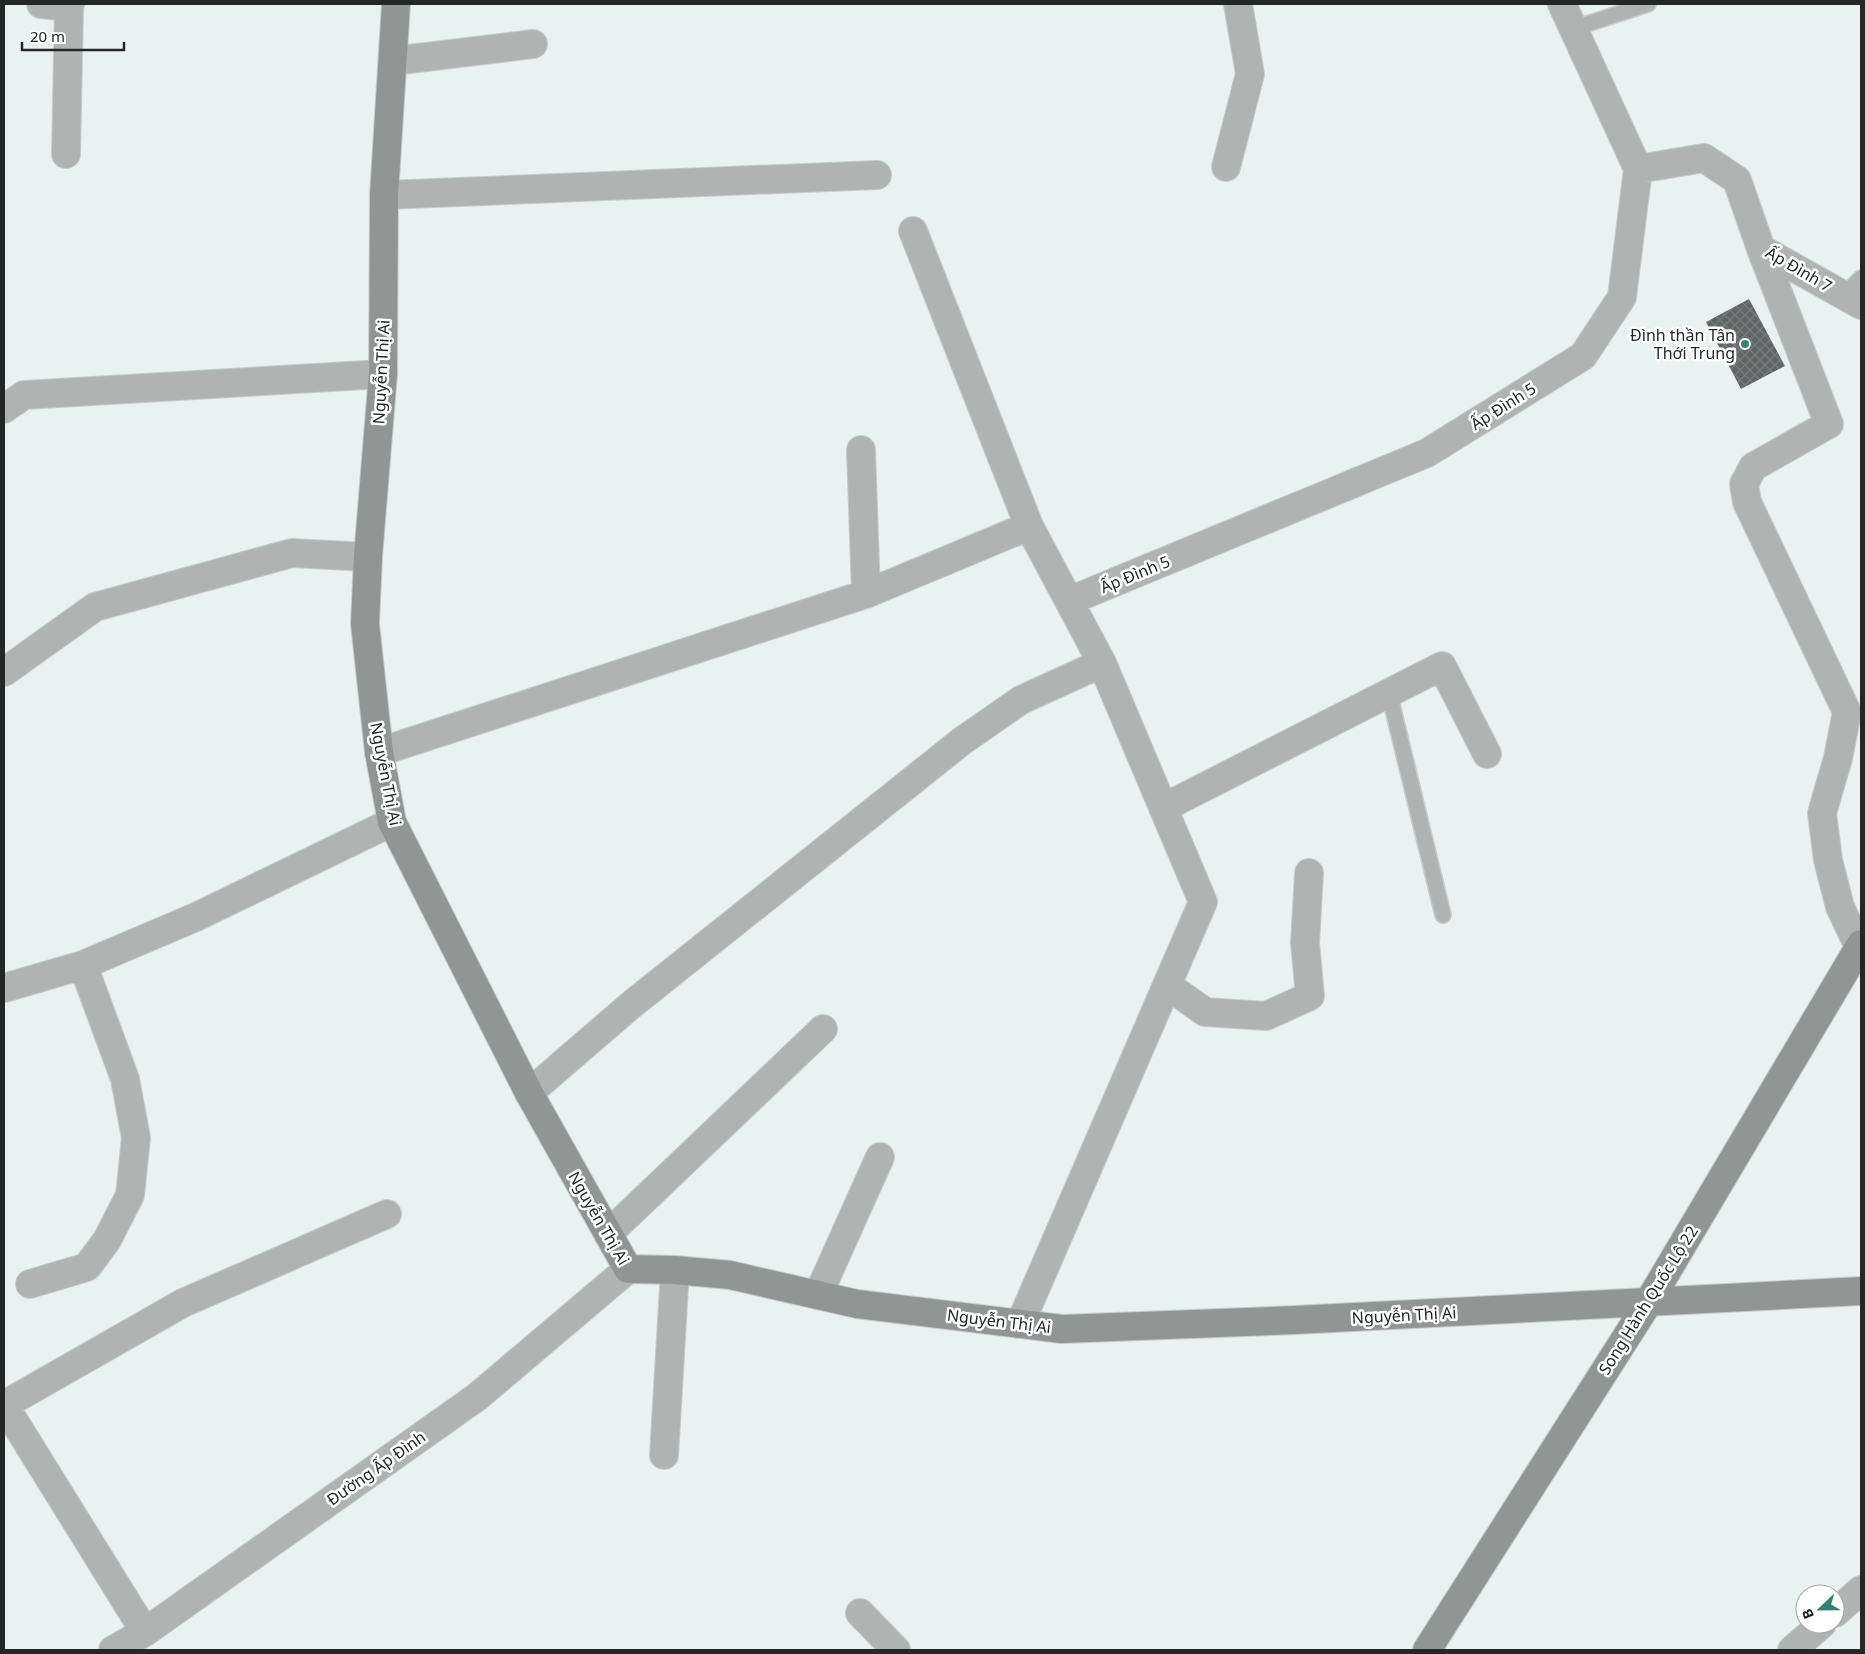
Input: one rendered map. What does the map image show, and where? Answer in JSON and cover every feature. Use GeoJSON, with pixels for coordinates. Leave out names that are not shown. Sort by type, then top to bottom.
{"type":"FeatureCollection","features":[{"type":"Feature","properties":{"kind":"street"},"geometry":{"type":"LineString","coordinates":[[41,4],[69,5],[66,154]]}},
{"type":"Feature","properties":{"kind":"street","name":"Nguyễn Thị Ai"},"geometry":{"type":"LineString","coordinates":[[396,4],[384,195],[383,374],[368,557],[366,624],[379,752],[392,822],[529,1093],[628,1270],[675,1270],[730,1275],[857,1304],[1062,1329],[1648,1303],[1861,1291]]}},
{"type":"Feature","properties":{"kind":"street"},"geometry":{"type":"LineString","coordinates":[[1226,167],[1250,74],[1238,4]]}},
{"type":"Feature","properties":{"kind":"street"},"geometry":{"type":"LineString","coordinates":[[1562,4],[1575,28],[1638,169]]}},
{"type":"Feature","properties":{"kind":"street"},"geometry":{"type":"LineString","coordinates":[[393,61],[534,44]]}},
{"type":"Feature","properties":{"kind":"street","name":"Ấp Đình 7"},"geometry":{"type":"LineString","coordinates":[[1638,169],[1704,158],[1737,180],[1761,249],[1856,293]]}},
{"type":"Feature","properties":{"kind":"street","name":"Ấp Đình 5"},"geometry":{"type":"LineString","coordinates":[[1069,601],[1427,453],[1583,356],[1622,297],[1638,169]]}},
{"type":"Feature","properties":{"kind":"street"},"geometry":{"type":"LineString","coordinates":[[384,195],[877,175]]}},
{"type":"Feature","properties":{"kind":"street"},"geometry":{"type":"LineString","coordinates":[[913,231],[1029,526],[1102,663],[1203,902],[1020,1324]]}},
{"type":"Feature","properties":{"kind":"street"},"geometry":{"type":"LineString","coordinates":[[1761,249],[1829,424],[1752,467],[1744,484],[1747,502],[1847,712],[1838,758],[1822,813],[1828,860],[1840,907],[1860,946]]}},
{"type":"Feature","properties":{"kind":"street"},"geometry":{"type":"LineString","coordinates":[[4,409],[24,395],[383,374]]}},
{"type":"Feature","properties":{"kind":"street"},"geometry":{"type":"LineString","coordinates":[[861,450],[866,594]]}},
{"type":"Feature","properties":{"kind":"street"},"geometry":{"type":"LineString","coordinates":[[379,752],[866,594],[1029,526]]}},
{"type":"Feature","properties":{"kind":"street"},"geometry":{"type":"LineString","coordinates":[[4,672],[95,607],[292,553],[368,557]]}},
{"type":"Feature","properties":{"kind":"street"},"geometry":{"type":"LineString","coordinates":[[529,1093],[631,1005],[962,740],[1021,700],[1102,663]]}},
{"type":"Feature","properties":{"kind":"street"},"geometry":{"type":"LineString","coordinates":[[1163,808],[1442,666],[1487,754]]}},
{"type":"Feature","properties":{"kind":"street"},"geometry":{"type":"LineString","coordinates":[[4,988],[83,965],[196,916],[392,822]]}},
{"type":"Feature","properties":{"kind":"street"},"geometry":{"type":"LineString","coordinates":[[1167,985],[1205,1012],[1266,1016],[1310,996],[1305,943],[1309,874]]}},
{"type":"Feature","properties":{"kind":"street","name":"Song Hành Quốc Lộ 22"},"geometry":{"type":"LineString","coordinates":[[1427,1650],[1648,1303],[1860,946]]}},
{"type":"Feature","properties":{"kind":"street"},"geometry":{"type":"LineString","coordinates":[[30,1284],[87,1266],[107,1240],[130,1195],[136,1138],[125,1079],[83,965]]}},
{"type":"Feature","properties":{"kind":"street"},"geometry":{"type":"LineString","coordinates":[[608,1234],[823,1029]]}},
{"type":"Feature","properties":{"kind":"street"},"geometry":{"type":"LineString","coordinates":[[818,1295],[880,1157]]}},
{"type":"Feature","properties":{"kind":"street"},"geometry":{"type":"LineString","coordinates":[[145,1632],[4,1405],[183,1303],[387,1214]]}},
{"type":"Feature","properties":{"kind":"street","name":"Đường Ấp Đình"},"geometry":{"type":"LineString","coordinates":[[113,1650],[145,1632],[477,1397],[628,1270]]}},
{"type":"Feature","properties":{"kind":"street"},"geometry":{"type":"LineString","coordinates":[[664,1455],[675,1270]]}},
{"type":"Feature","properties":{"kind":"street"},"geometry":{"type":"LineString","coordinates":[[1845,1604],[1861,1590]]}},
{"type":"Feature","properties":{"kind":"street"},"geometry":{"type":"LineString","coordinates":[[860,1613],[896,1650]]}},
{"type":"Feature","properties":{"kind":"street"},"geometry":{"type":"LineString","coordinates":[[1792,1650],[1810,1634]]}},
{"type":"Feature","properties":{"kind":"lane"},"geometry":{"type":"LineString","coordinates":[[1575,28],[1648,4]]}},
{"type":"Feature","properties":{"kind":"lane"},"geometry":{"type":"LineString","coordinates":[[1389,693],[1442,916]]}},
{"type":"Feature","properties":{"kind":"building","name":"Đình thần Tân Thới Trung"},"geometry":{"type":"Polygon","coordinates":[[[1749,299],[1785,366],[1741,389],[1706,322],[1749,299]]]}},
{"type":"Feature","properties":{"kind":"place","name":"Đình thần Tân Thới Trung"},"geometry":{"type":"Point","coordinates":[1745,344]}}]}
